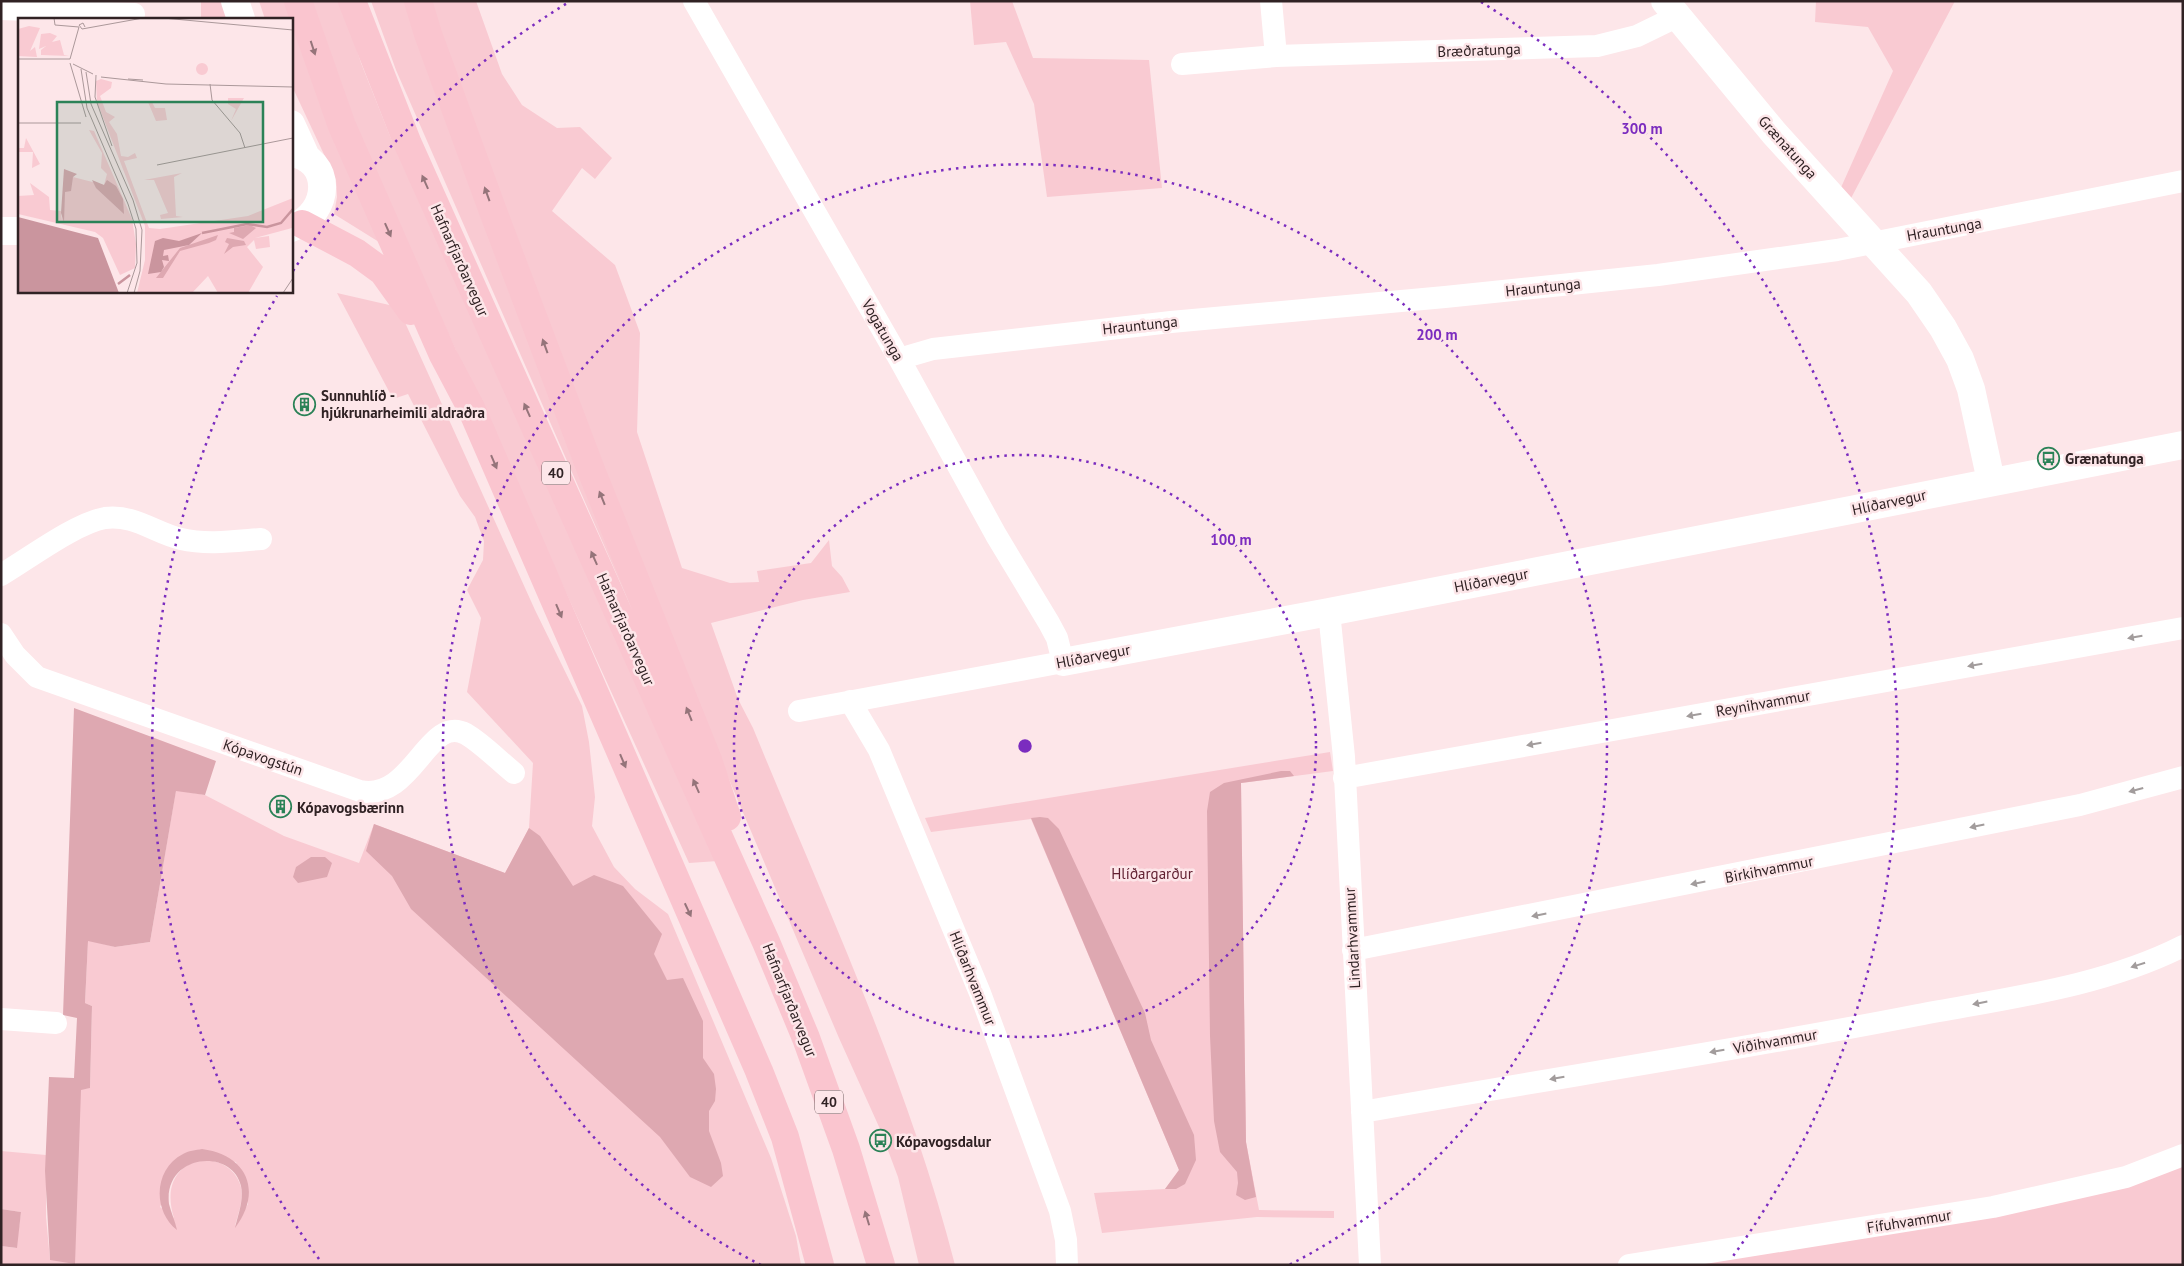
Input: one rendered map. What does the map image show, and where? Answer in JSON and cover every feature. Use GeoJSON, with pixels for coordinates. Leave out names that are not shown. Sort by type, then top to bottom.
{"type":"FeatureCollection","features":[{"type":"Feature","properties":{"kind":"main road"},"geometry":{"type":"LineString","coordinates":[[298,1],[342,126],[443,355],[471,408],[759,1071],[786,1137],[820,1265]]}},
{"type":"Feature","properties":{"kind":"main road","name":"Hafnarfjarðarvegur"},"geometry":{"type":"LineString","coordinates":[[352,1],[408,144],[766,942],[806,1038],[846,1149],[881,1265]]}},
{"type":"Feature","properties":{"kind":"main road"},"geometry":{"type":"LineString","coordinates":[[418,1],[455,109],[591,470],[708,760],[766,942]]}},
{"type":"Feature","properties":{"kind":"main road"},"geometry":{"type":"LineString","coordinates":[[297,226],[357,253],[382,272],[443,355]]}},
{"type":"Feature","properties":{"kind":"street"},"geometry":{"type":"LineString","coordinates":[[235,1],[241,18]]}},
{"type":"Feature","properties":{"kind":"street","name":"Vogatunga"},"geometry":{"type":"LineString","coordinates":[[694,1],[901,362],[986,518],[1057,638],[1063,662]]}},
{"type":"Feature","properties":{"kind":"street"},"geometry":{"type":"LineString","coordinates":[[1271,1],[1276,56]]}},
{"type":"Feature","properties":{"kind":"street"},"geometry":{"type":"LineString","coordinates":[[1,9],[134,14]]}},
{"type":"Feature","properties":{"kind":"street","name":"Bræðratunga"},"geometry":{"type":"LineString","coordinates":[[1182,64],[1276,56],[1597,46],[1637,36],[1670,9]]}},
{"type":"Feature","properties":{"kind":"street","name":"Grænatunga"},"geometry":{"type":"LineString","coordinates":[[1670,9],[1774,133],[1919,293],[1960,359],[1972,389],[1991,481]]}},
{"type":"Feature","properties":{"kind":"street"},"geometry":{"type":"LineString","coordinates":[[292,128],[299,156],[319,174],[322,193],[319,205],[312,216],[297,226]]}},
{"type":"Feature","properties":{"kind":"street","name":"Hrauntunga"},"geometry":{"type":"LineString","coordinates":[[901,362],[909,356],[932,349],[1171,322],[1445,297],[1658,274],[1837,250],[2183,181]]}},
{"type":"Feature","properties":{"kind":"street"},"geometry":{"type":"LineString","coordinates":[[1,231],[18,231]]}},
{"type":"Feature","properties":{"kind":"street","name":"Hlíðarvegur"},"geometry":{"type":"LineString","coordinates":[[799,711],[1330,612],[1991,481],[2183,445]]}},
{"type":"Feature","properties":{"kind":"street"},"geometry":{"type":"LineString","coordinates":[[1,575],[82,526],[106,518],[129,519],[164,534],[193,542],[261,539]]}},
{"type":"Feature","properties":{"kind":"street","name":"Lindarhvammur"},"geometry":{"type":"LineString","coordinates":[[1330,612],[1344,757],[1370,1265]]}},
{"type":"Feature","properties":{"kind":"street","name":"Reynihvammur"},"geometry":{"type":"LineString","coordinates":[[1344,778],[2183,628]]}},
{"type":"Feature","properties":{"kind":"street","name":"Kópavogstún"},"geometry":{"type":"LineString","coordinates":[[1,634],[15,655],[37,677],[360,791],[376,793],[391,788],[438,737],[451,731],[466,734],[514,773]]}},
{"type":"Feature","properties":{"kind":"street","name":"Hlíðarhvammur"},"geometry":{"type":"LineString","coordinates":[[850,701],[879,750],[980,993],[1060,1211],[1066,1240],[1067,1265]]}},
{"type":"Feature","properties":{"kind":"street","name":"Birkihvammur"},"geometry":{"type":"LineString","coordinates":[[1353,950],[2071,807],[2183,778]]}},
{"type":"Feature","properties":{"kind":"street","name":"Víðihvammur"},"geometry":{"type":"LineString","coordinates":[[1362,1112],[1848,1029],[2080,983],[2159,958],[2183,946]]}},
{"type":"Feature","properties":{"kind":"street"},"geometry":{"type":"LineString","coordinates":[[1,1019],[56,1024]]}},
{"type":"Feature","properties":{"kind":"street","name":"Fífuhvammur"},"geometry":{"type":"LineString","coordinates":[[1630,1265],[1993,1207],[2126,1176],[2183,1155]]}},
{"type":"Feature","properties":{"kind":"green space"},"geometry":{"type":"Polygon","coordinates":[[[201,1],[225,1],[231,18],[201,18],[201,1]]]}},
{"type":"Feature","properties":{"kind":"green space"},"geometry":{"type":"Polygon","coordinates":[[[259,1],[291,1],[379,242],[334,214],[337,197],[336,180],[292,86],[292,18],[265,18],[259,1]]]}},
{"type":"Feature","properties":{"kind":"green space"},"geometry":{"type":"Polygon","coordinates":[[[312,1],[341,1],[361,63],[390,136],[718,861],[689,863],[379,181],[360,137],[312,1]]]}},
{"type":"Feature","properties":{"kind":"green space"},"geometry":{"type":"Polygon","coordinates":[[[371,1],[410,1],[648,646],[396,70],[371,1]]]}},
{"type":"Feature","properties":{"kind":"green space"},"geometry":{"type":"Polygon","coordinates":[[[426,1],[476,1],[502,74],[522,105],[557,128],[580,127],[612,158],[595,179],[582,168],[552,211],[615,265],[640,333],[637,432],[682,568],[730,583],[759,582],[757,571],[811,563],[829,540],[832,566],[842,577],[850,592],[803,600],[711,623],[738,699],[753,728],[836,927],[889,1061],[914,1128],[936,1196],[955,1265],[919,1265],[898,1177],[880,1129],[839,1038],[645,582],[426,1]]]}},
{"type":"Feature","properties":{"kind":"green space"},"geometry":{"type":"Polygon","coordinates":[[[970,1],[1012,1],[1033,58],[1149,60],[1162,188],[1047,197],[1034,104],[1006,42],[974,45],[970,1]]]}},
{"type":"Feature","properties":{"kind":"green space"},"geometry":{"type":"Polygon","coordinates":[[[1816,1],[1955,1],[1849,202],[1839,192],[1893,71],[1868,27],[1815,22],[1816,1]]]}},
{"type":"Feature","properties":{"kind":"green space"},"geometry":{"type":"Polygon","coordinates":[[[337,293],[398,307],[535,610],[582,706],[589,742],[595,797],[592,826],[614,867],[635,889],[668,914],[771,1158],[796,1236],[801,1265],[1,1265],[1,1246],[16,1248],[21,1212],[1,1209],[1,1151],[46,1155],[46,1217],[50,1260],[81,1089],[90,1088],[92,1006],[85,1003],[88,940],[115,947],[150,942],[176,790],[205,795],[284,836],[359,863],[374,824],[505,873],[529,828],[533,763],[467,692],[481,618],[467,590],[483,560],[484,541],[475,517],[460,496],[408,394],[393,399],[337,293]],[[183,1154],[160,1207],[174,1218],[171,1197],[174,1180],[182,1169],[194,1162],[208,1161],[221,1164],[232,1171],[240,1184],[242,1194],[235,1226],[248,1204],[236,1162],[183,1154]]]}},
{"type":"Feature","properties":{"kind":"green space","name":"Hlíðargarður"},"geometry":{"type":"Polygon","coordinates":[[[1330,752],[1333,771],[1241,783],[1246,1142],[1259,1210],[1334,1211],[1334,1218],[1257,1217],[1102,1233],[1094,1193],[1165,1189],[1179,1170],[1031,819],[931,832],[925,818],[1330,752]]]}},
{"type":"Feature","properties":{"kind":"green space"},"geometry":{"type":"Polygon","coordinates":[[[2183,1162],[2183,1265],[1685,1265],[2183,1162]]]}},
{"type":"Feature","properties":{"kind":"shaded area"},"geometry":{"type":"Polygon","coordinates":[[[74,708],[216,761],[205,795],[176,791],[150,942],[115,947],[88,941],[85,1003],[92,1006],[90,1088],[81,1090],[75,1264],[50,1260],[45,1171],[49,1077],[74,1078],[77,1018],[63,1015],[74,708]]]}},
{"type":"Feature","properties":{"kind":"shaded area"},"geometry":{"type":"Polygon","coordinates":[[[1281,771],[1290,771],[1294,776],[1241,783],[1246,1142],[1256,1197],[1245,1200],[1236,1195],[1237,1172],[1220,1152],[1214,1121],[1210,1036],[1207,811],[1210,792],[1224,783],[1281,771]]]}},
{"type":"Feature","properties":{"kind":"shaded area"},"geometry":{"type":"Polygon","coordinates":[[[1031,818],[1048,818],[1059,829],[1145,1013],[1151,1040],[1194,1135],[1196,1160],[1185,1184],[1176,1189],[1165,1189],[1179,1170],[1031,818]]]}},
{"type":"Feature","properties":{"kind":"shaded area"},"geometry":{"type":"Polygon","coordinates":[[[374,824],[505,873],[529,828],[540,836],[573,886],[594,875],[623,886],[662,934],[654,954],[667,980],[683,978],[703,1021],[703,1058],[714,1074],[716,1089],[715,1101],[709,1111],[709,1131],[721,1163],[723,1176],[711,1187],[690,1177],[660,1137],[411,909],[392,876],[366,851],[374,824]]]}},
{"type":"Feature","properties":{"kind":"shaded area"},"geometry":{"type":"Polygon","coordinates":[[[311,857],[325,857],[332,863],[327,877],[298,883],[293,877],[296,867],[311,857]]]}},
{"type":"Feature","properties":{"kind":"shaded area"},"geometry":{"type":"Polygon","coordinates":[[[202,1149],[230,1159],[240,1167],[246,1177],[249,1188],[248,1201],[235,1228],[241,1202],[241,1186],[235,1174],[225,1165],[213,1161],[199,1162],[187,1166],[176,1175],[170,1187],[169,1204],[177,1230],[163,1212],[160,1190],[166,1169],[183,1154],[202,1149]]]}},
{"type":"Feature","properties":{"kind":"shaded area"},"geometry":{"type":"Polygon","coordinates":[[[1,1209],[21,1212],[17,1248],[1,1246],[1,1209]]]}},
{"type":"Feature","properties":{"kind":"place","name":"Sunnuhlíð - hjúkrunarheimili aldraðra"},"geometry":{"type":"Point","coordinates":[305,404]}},
{"type":"Feature","properties":{"kind":"place","name":"Grænatunga"},"geometry":{"type":"Point","coordinates":[2049,458]}},
{"type":"Feature","properties":{"kind":"place","name":"Kópavogsbærinn"},"geometry":{"type":"Point","coordinates":[281,807]}},
{"type":"Feature","properties":{"kind":"place","name":"Kópavogsdalur"},"geometry":{"type":"Point","coordinates":[880,1141]}}]}
